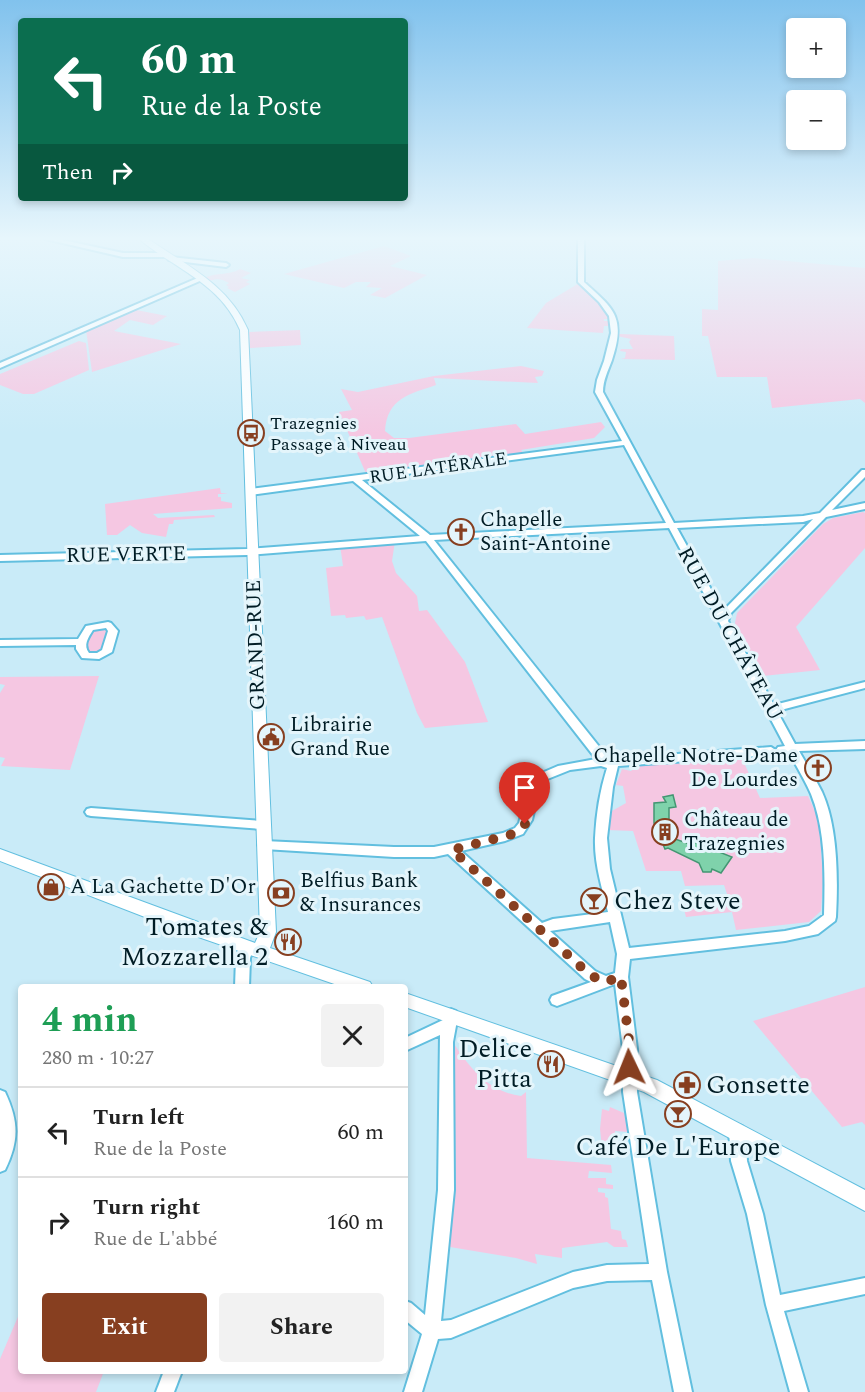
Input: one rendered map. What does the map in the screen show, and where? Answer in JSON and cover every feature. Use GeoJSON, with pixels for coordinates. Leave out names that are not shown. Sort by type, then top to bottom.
{"type":"FeatureCollection","features":[{"type":"Feature","properties":{"kind":"main road","name":"GRAND-RUE"},"geometry":{"type":"LineString","coordinates":[[231,304],[244,330],[268,932],[266,941],[253,949]]}},
{"type":"Feature","properties":{"kind":"main road"},"geometry":{"type":"LineString","coordinates":[[0,855],[253,949],[355,984]]}},
{"type":"Feature","properties":{"kind":"main road"},"geometry":{"type":"LineString","coordinates":[[408,1001],[450,1020],[629,1077],[736,1131],[865,1201]]}},
{"type":"Feature","properties":{"kind":"street"},"geometry":{"type":"LineString","coordinates":[[0,366],[143,304]]}},
{"type":"Feature","properties":{"kind":"street","name":"RUE DU CHÂTEAU"},"geometry":{"type":"LineString","coordinates":[[604,304],[615,319],[614,333],[599,392],[770,709],[782,750],[817,794],[828,839],[832,883],[830,917],[813,930],[785,936],[624,954]]}},
{"type":"Feature","properties":{"kind":"street","name":"RUE LATÉRALE"},"geometry":{"type":"LineString","coordinates":[[251,492],[625,443]]}},
{"type":"Feature","properties":{"kind":"street"},"geometry":{"type":"LineString","coordinates":[[723,622],[727,612],[865,472]]}},
{"type":"Feature","properties":{"kind":"street"},"geometry":{"type":"LineString","coordinates":[[356,479],[428,538],[601,757],[613,767],[607,787],[601,838],[604,869],[624,954],[621,977],[630,1049],[629,1077],[659,1272],[683,1392]]}},
{"type":"Feature","properties":{"kind":"street","name":"RUE VERTE"},"geometry":{"type":"LineString","coordinates":[[0,558],[253,552],[428,538],[803,519],[865,506]]}},
{"type":"Feature","properties":{"kind":"street"},"geometry":{"type":"LineString","coordinates":[[0,643],[81,642]]}},
{"type":"Feature","properties":{"kind":"street"},"geometry":{"type":"LineString","coordinates":[[770,709],[865,685]]}},
{"type":"Feature","properties":{"kind":"street"},"geometry":{"type":"LineString","coordinates":[[264,845],[394,852],[452,850],[505,837],[519,831],[525,824],[536,781],[546,774],[596,761],[608,763],[865,745]]}},
{"type":"Feature","properties":{"kind":"street"},"geometry":{"type":"LineString","coordinates":[[91,813],[262,825]]}},
{"type":"Feature","properties":{"kind":"street"},"geometry":{"type":"LineString","coordinates":[[452,850],[590,975],[605,982]]}},
{"type":"Feature","properties":{"kind":"street"},"geometry":{"type":"LineString","coordinates":[[539,930],[564,922],[615,916]]}},
{"type":"Feature","properties":{"kind":"street"},"geometry":{"type":"LineString","coordinates":[[242,984],[243,958],[253,949]]}},
{"type":"Feature","properties":{"kind":"street"},"geometry":{"type":"LineString","coordinates":[[557,1000],[621,977]]}},
{"type":"Feature","properties":{"kind":"street"},"geometry":{"type":"LineString","coordinates":[[408,1043],[450,1020]]}},
{"type":"Feature","properties":{"kind":"street"},"geometry":{"type":"LineString","coordinates":[[413,1392],[432,1331],[446,1190],[446,1041],[450,1020]]}},
{"type":"Feature","properties":{"kind":"street"},"geometry":{"type":"LineString","coordinates":[[0,1097],[15,1148],[0,1165]]}},
{"type":"Feature","properties":{"kind":"street"},"geometry":{"type":"LineString","coordinates":[[736,1131],[739,1161],[755,1214],[774,1305],[799,1392]]}},
{"type":"Feature","properties":{"kind":"street"},"geometry":{"type":"LineString","coordinates":[[408,1311],[432,1331],[451,1329],[573,1280],[607,1273],[659,1272]]}},
{"type":"Feature","properties":{"kind":"street"},"geometry":{"type":"LineString","coordinates":[[774,1305],[865,1286]]}},
{"type":"Feature","properties":{"kind":"street"},"geometry":{"type":"LineString","coordinates":[[165,1392],[172,1374]]}},
{"type":"Feature","properties":{"kind":"shaded area"},"geometry":{"type":"Polygon","coordinates":[[[545,304],[601,304],[615,319],[604,319],[604,321],[611,321],[611,326],[604,326],[603,333],[527,328],[545,304]]]}},
{"type":"Feature","properties":{"kind":"shaded area"},"geometry":{"type":"Polygon","coordinates":[[[718,304],[865,304],[865,403],[860,399],[772,408],[767,377],[717,377],[708,336],[702,336],[702,309],[718,310],[718,304]]]}},
{"type":"Feature","properties":{"kind":"shaded area"},"geometry":{"type":"Polygon","coordinates":[[[131,309],[167,316],[153,325],[130,320],[114,331],[181,344],[92,372],[86,330],[131,309]]]}},
{"type":"Feature","properties":{"kind":"shaded area"},"geometry":{"type":"Polygon","coordinates":[[[300,330],[301,345],[250,348],[249,332],[300,330]]]}},
{"type":"Feature","properties":{"kind":"shaded area"},"geometry":{"type":"Polygon","coordinates":[[[619,334],[674,336],[675,360],[621,359],[625,358],[626,352],[620,351],[621,349],[633,349],[629,342],[631,339],[617,336],[619,334]]]}},
{"type":"Feature","properties":{"kind":"shaded area"},"geometry":{"type":"Polygon","coordinates":[[[79,341],[86,343],[89,370],[34,394],[23,394],[0,385],[0,374],[79,341]]]}},
{"type":"Feature","properties":{"kind":"shaded area"},"geometry":{"type":"Polygon","coordinates":[[[521,366],[544,371],[542,376],[535,377],[538,383],[434,378],[436,385],[409,395],[395,404],[390,411],[385,431],[394,438],[409,438],[516,424],[525,434],[601,422],[605,427],[594,438],[521,450],[526,457],[368,478],[339,412],[352,410],[341,389],[358,392],[434,376],[521,366]]]}},
{"type":"Feature","properties":{"kind":"shaded area"},"geometry":{"type":"Polygon","coordinates":[[[220,488],[221,493],[228,494],[218,494],[218,497],[221,497],[221,501],[232,503],[232,508],[153,514],[158,518],[214,515],[215,517],[174,520],[173,524],[169,524],[166,537],[142,533],[130,525],[117,535],[107,535],[105,504],[220,488]]]}},
{"type":"Feature","properties":{"kind":"shaded area"},"geometry":{"type":"Polygon","coordinates":[[[865,513],[865,548],[796,627],[820,670],[763,676],[737,629],[735,623],[737,613],[823,524],[833,518],[865,513]]]}},
{"type":"Feature","properties":{"kind":"shaded area"},"geometry":{"type":"Polygon","coordinates":[[[395,541],[392,561],[396,573],[417,596],[419,611],[427,610],[465,662],[488,722],[425,728],[417,713],[382,617],[366,620],[364,616],[346,618],[345,615],[331,616],[326,568],[343,566],[340,545],[395,541]]]}},
{"type":"Feature","properties":{"kind":"shaded area"},"geometry":{"type":"Polygon","coordinates":[[[103,628],[108,631],[107,646],[98,654],[89,652],[86,643],[92,632],[103,628]]]}},
{"type":"Feature","properties":{"kind":"shaded area"},"geometry":{"type":"Polygon","coordinates":[[[99,676],[70,770],[1,766],[5,758],[0,757],[0,693],[5,685],[0,684],[0,677],[99,676]]]}},
{"type":"Feature","properties":{"kind":"shaded area"},"geometry":{"type":"Polygon","coordinates":[[[741,756],[760,798],[808,796],[819,820],[823,881],[821,911],[809,922],[736,930],[732,912],[686,917],[682,901],[729,900],[724,885],[685,886],[681,871],[646,871],[633,831],[607,830],[612,811],[626,803],[623,786],[616,785],[622,769],[631,771],[634,768],[627,763],[741,756]]]}},
{"type":"Feature","properties":{"kind":"shaded area"},"geometry":{"type":"Polygon","coordinates":[[[865,987],[865,1125],[862,1122],[842,1127],[753,1021],[865,987]]]}},
{"type":"Feature","properties":{"kind":"shaded area"},"geometry":{"type":"Polygon","coordinates":[[[451,1039],[471,1067],[489,1083],[498,1089],[521,1096],[526,1092],[527,1158],[611,1165],[612,1173],[589,1171],[588,1178],[606,1178],[606,1184],[613,1185],[613,1189],[598,1188],[598,1192],[605,1193],[605,1197],[608,1198],[611,1229],[621,1231],[622,1239],[626,1240],[628,1247],[614,1247],[607,1242],[562,1248],[562,1258],[535,1254],[537,1264],[516,1258],[444,1246],[451,1039]]]}},
{"type":"Feature","properties":{"kind":"shaded area"},"geometry":{"type":"Polygon","coordinates":[[[610,1107],[624,1113],[628,1132],[615,1131],[617,1149],[602,1148],[600,1129],[602,1109],[609,1111],[610,1107]]]}},
{"type":"Feature","properties":{"kind":"shaded area"},"geometry":{"type":"Polygon","coordinates":[[[18,1317],[18,1374],[103,1374],[96,1392],[0,1392],[0,1359],[18,1317]]]}},
{"type":"Feature","properties":{"kind":"building","name":"Château de Trazegnies"},"geometry":{"type":"Polygon","coordinates":[[[673,795],[676,807],[669,808],[669,825],[675,839],[692,845],[694,842],[732,857],[721,873],[712,869],[711,872],[703,872],[699,863],[668,848],[665,849],[654,823],[654,803],[666,802],[663,797],[673,795]]]}},
{"type":"Feature","properties":{"kind":"place","name":"Trazegnies Passage à Niveau"},"geometry":{"type":"Point","coordinates":[251,433]}},
{"type":"Feature","properties":{"kind":"place","name":"Chapelle Saint-Antoine"},"geometry":{"type":"Point","coordinates":[461,532]}},
{"type":"Feature","properties":{"kind":"place","name":"Librairie Grand Rue"},"geometry":{"type":"Point","coordinates":[271,737]}},
{"type":"Feature","properties":{"kind":"place","name":"Chapelle Notre-Dame De Lourdes"},"geometry":{"type":"Point","coordinates":[818,768]}},
{"type":"Feature","properties":{"kind":"place","name":"Château de Trazegnies"},"geometry":{"type":"Point","coordinates":[665,832]}},
{"type":"Feature","properties":{"kind":"place","name":"A La Gachette D'Or"},"geometry":{"type":"Point","coordinates":[51,887]}},
{"type":"Feature","properties":{"kind":"place","name":"Belfius Bank & Insurances"},"geometry":{"type":"Point","coordinates":[281,893]}},
{"type":"Feature","properties":{"kind":"place","name":"Chez Steve"},"geometry":{"type":"Point","coordinates":[594,901]}},
{"type":"Feature","properties":{"kind":"place","name":"Tomates & Mozzarella 2"},"geometry":{"type":"Point","coordinates":[288,942]}},
{"type":"Feature","properties":{"kind":"place","name":"Delice Pitta"},"geometry":{"type":"Point","coordinates":[551,1064]}},
{"type":"Feature","properties":{"kind":"place","name":"Gonsette"},"geometry":{"type":"Point","coordinates":[687,1085]}},
{"type":"Feature","properties":{"kind":"place","name":"Café De L'Europe"},"geometry":{"type":"Point","coordinates":[678,1114]}},
{"type":"Feature","properties":{"kind":"route"},"geometry":{"type":"LineString","coordinates":[[525,824],[513,834],[452,850],[590,975],[605,982],[621,977],[630,1049],[629,1067]]}}]}
